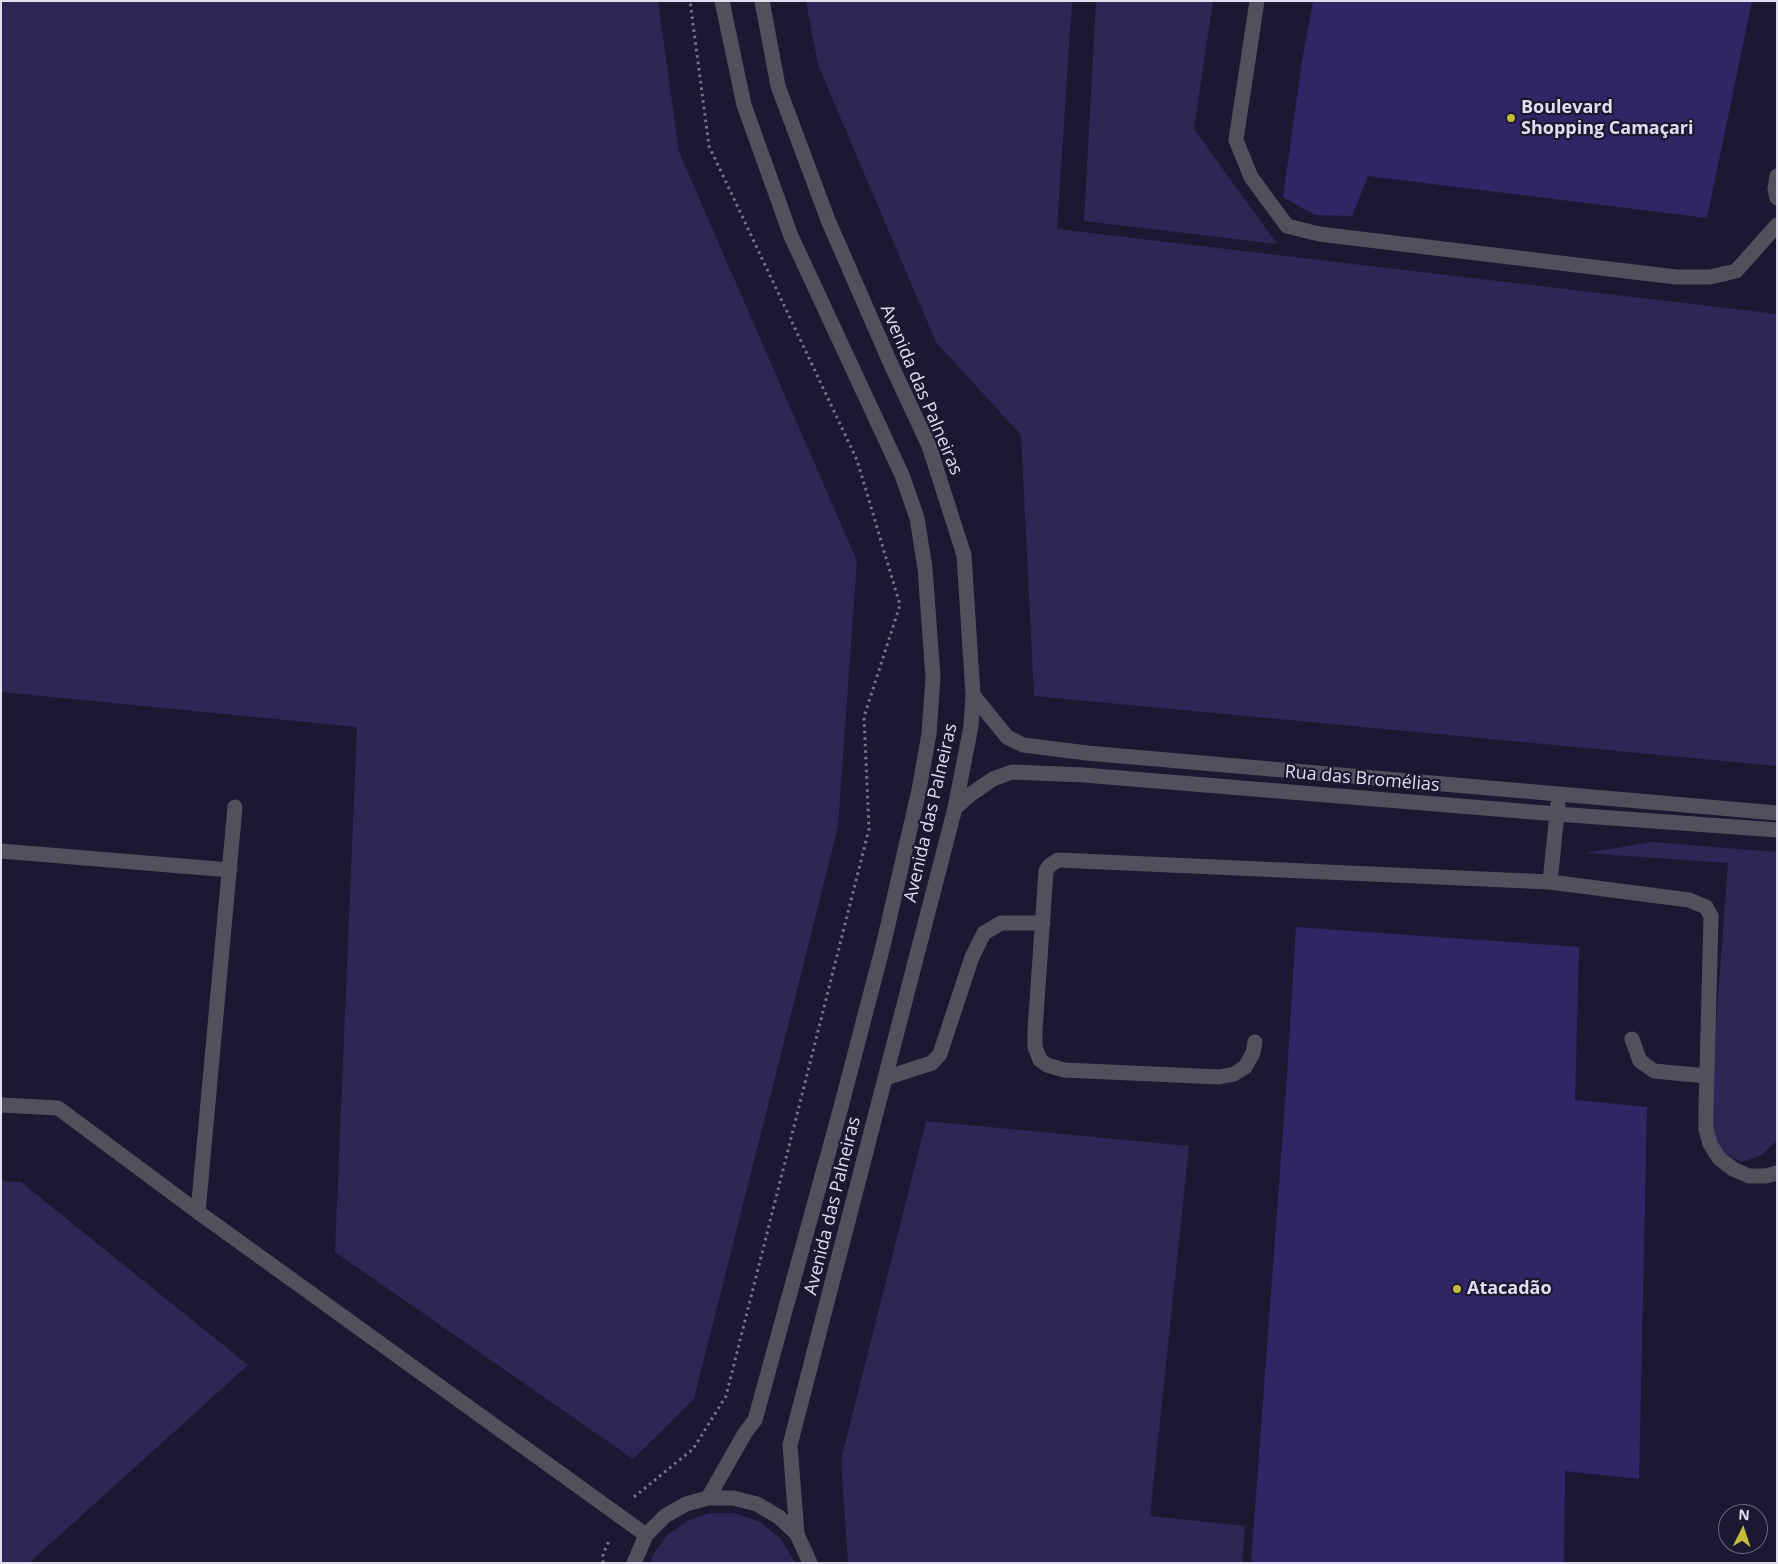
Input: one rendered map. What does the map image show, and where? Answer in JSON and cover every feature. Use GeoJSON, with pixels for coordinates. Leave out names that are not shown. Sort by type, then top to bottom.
{"type":"FeatureCollection","features":[{"type":"Feature","properties":{"kind":"street","name":"Avenida das Palneiras"},"geometry":{"type":"LineString","coordinates":[[708,1498],[755,1420],[841,1107],[883,946],[919,790],[929,734],[933,677],[925,568],[917,518],[902,475],[791,236],[744,105],[722,1]]}},
{"type":"Feature","properties":{"kind":"street","name":"Avenida das Palneiras"},"geometry":{"type":"LineString","coordinates":[[762,1],[778,86],[828,220],[929,446],[964,555],[970,622],[973,695],[971,726],[955,808],[790,1445],[797,1534]]}},
{"type":"Feature","properties":{"kind":"street"},"geometry":{"type":"LineString","coordinates":[[1257,1],[1236,140],[1250,176],[1287,226],[1319,234],[1684,277],[1710,277],[1736,270],[1777,225]]}},
{"type":"Feature","properties":{"kind":"street"},"geometry":{"type":"LineString","coordinates":[[1777,176],[1775,188],[1777,198]]}},
{"type":"Feature","properties":{"kind":"street","name":"Rua das Bromélias"},"geometry":{"type":"LineString","coordinates":[[973,695],[1007,737],[1023,745],[1087,753],[1777,813]]}},
{"type":"Feature","properties":{"kind":"street","name":"Rua das Bromélias"},"geometry":{"type":"LineString","coordinates":[[955,808],[993,779],[1012,772],[1084,775],[1777,830]]}},
{"type":"Feature","properties":{"kind":"street"},"geometry":{"type":"LineString","coordinates":[[1550,882],[1559,794]]}},
{"type":"Feature","properties":{"kind":"street"},"geometry":{"type":"LineString","coordinates":[[198,1212],[235,807]]}},
{"type":"Feature","properties":{"kind":"street"},"geometry":{"type":"LineString","coordinates":[[1,851],[230,870]]}},
{"type":"Feature","properties":{"kind":"street"},"geometry":{"type":"LineString","coordinates":[[1255,1042],[1254,1053],[1244,1067],[1234,1074],[1219,1077],[1064,1070],[1047,1065],[1040,1060],[1035,1047],[1046,871],[1049,866],[1058,860],[1550,882],[1689,900],[1706,907],[1711,916],[1706,1129],[1710,1144],[1719,1158],[1733,1169],[1749,1176],[1766,1176],[1777,1173]]}},
{"type":"Feature","properties":{"kind":"street"},"geometry":{"type":"LineString","coordinates":[[885,1078],[932,1063],[940,1054],[972,957],[984,933],[1001,923],[1043,922]]}},
{"type":"Feature","properties":{"kind":"street"},"geometry":{"type":"LineString","coordinates":[[1632,1039],[1640,1061],[1654,1071],[1707,1076]]}},
{"type":"Feature","properties":{"kind":"street"},"geometry":{"type":"LineString","coordinates":[[1,1105],[58,1108],[198,1212],[646,1535]]}},
{"type":"Feature","properties":{"kind":"street"},"geometry":{"type":"LineString","coordinates":[[634,1563],[646,1535],[666,1516],[686,1504],[708,1498],[733,1498],[757,1504],[779,1517],[797,1534],[810,1563]]}},
{"type":"Feature","properties":{"kind":"path"},"geometry":{"type":"LineString","coordinates":[[602,1563],[603,1554],[621,1516],[635,1495],[693,1450],[726,1396],[869,829],[864,716],[900,605],[857,460],[709,146],[690,1]]}},
{"type":"Feature","properties":{"kind":"shaded area"},"geometry":{"type":"Polygon","coordinates":[[[1,1],[658,1],[679,152],[857,561],[838,827],[694,1399],[633,1459],[335,1252],[357,727],[1,692],[1,1]]]}},
{"type":"Feature","properties":{"kind":"shaded area"},"geometry":{"type":"Polygon","coordinates":[[[806,1],[1072,1],[1057,229],[1777,314],[1777,766],[1034,696],[1021,435],[936,342],[818,65],[806,1]]]}},
{"type":"Feature","properties":{"kind":"shaded area"},"geometry":{"type":"Polygon","coordinates":[[[1096,1],[1213,1],[1194,129],[1277,244],[1084,221],[1096,1]]]}},
{"type":"Feature","properties":{"kind":"shaded area"},"geometry":{"type":"Polygon","coordinates":[[[1652,842],[1777,852],[1777,1141],[1760,1156],[1741,1162],[1717,1148],[1709,1119],[1728,863],[1585,853],[1652,842]]]}},
{"type":"Feature","properties":{"kind":"shaded area"},"geometry":{"type":"Polygon","coordinates":[[[926,1121],[1189,1146],[1150,1516],[1245,1526],[1242,1563],[848,1563],[841,1460],[926,1121]]]}},
{"type":"Feature","properties":{"kind":"shaded area"},"geometry":{"type":"Polygon","coordinates":[[[1,1181],[21,1182],[248,1365],[29,1563],[1,1563],[1,1181]]]}},
{"type":"Feature","properties":{"kind":"shaded area"},"geometry":{"type":"Polygon","coordinates":[[[710,1513],[734,1513],[760,1522],[781,1539],[795,1563],[650,1563],[653,1555],[667,1535],[687,1521],[710,1513]]]}},
{"type":"Feature","properties":{"kind":"building","name":"Boulevard Shopping Camaçari"},"geometry":{"type":"Polygon","coordinates":[[[1313,1],[1752,1],[1707,218],[1368,176],[1352,216],[1315,215],[1283,197],[1302,61],[1313,1]]]}},
{"type":"Feature","properties":{"kind":"building","name":"Atacadão"},"geometry":{"type":"Polygon","coordinates":[[[1296,927],[1579,947],[1575,1100],[1647,1107],[1639,1479],[1565,1471],[1564,1563],[1251,1563],[1286,1090],[1296,927]]]}},
{"type":"Feature","properties":{"kind":"place","name":"Boulevard Shopping Camaçari"},"geometry":{"type":"Point","coordinates":[1511,118]}},
{"type":"Feature","properties":{"kind":"place","name":"Atacadão"},"geometry":{"type":"Point","coordinates":[1457,1289]}}]}
